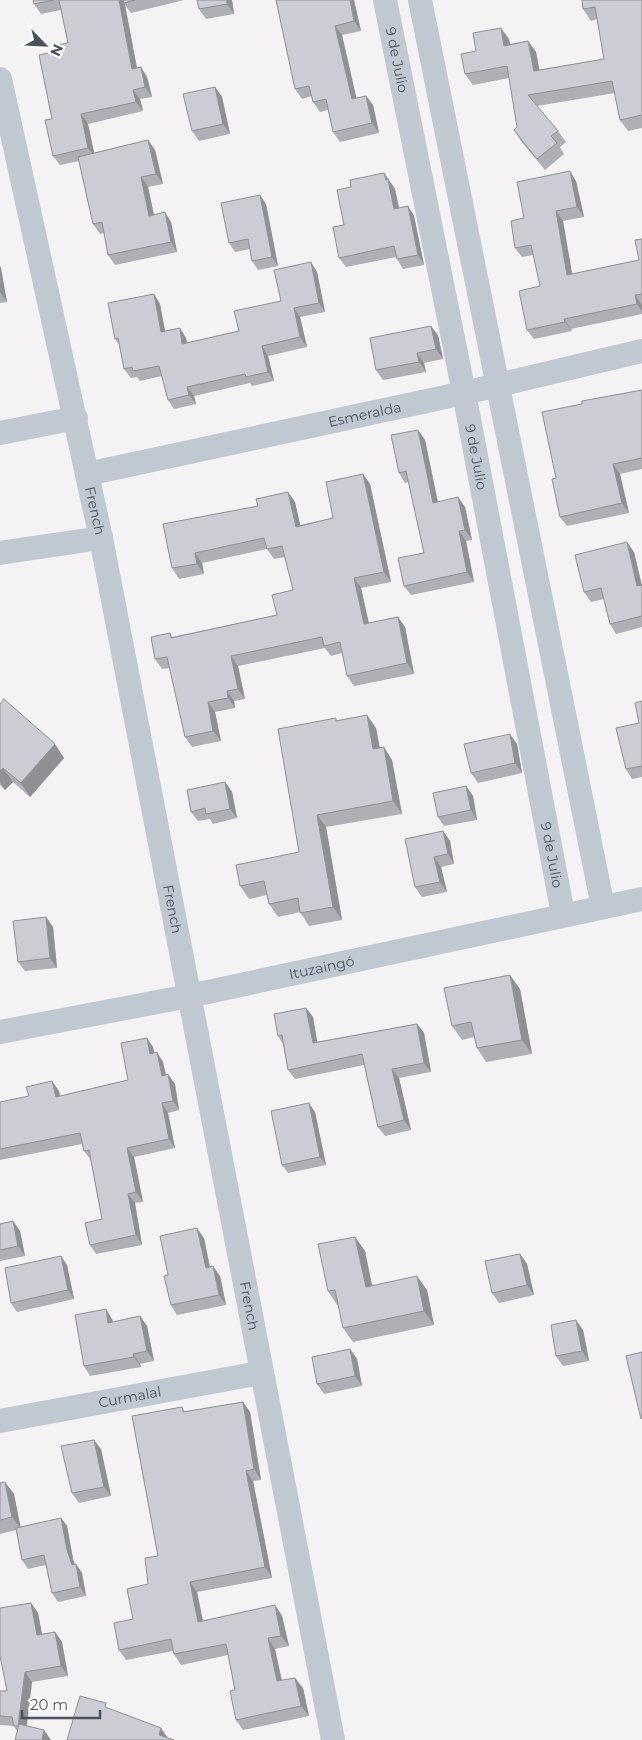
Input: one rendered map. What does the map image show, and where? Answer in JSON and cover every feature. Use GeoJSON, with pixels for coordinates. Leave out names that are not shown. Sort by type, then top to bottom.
{"type":"FeatureCollection","features":[{"type":"Feature","properties":{"kind":"street","name":"9 de Julio"},"geometry":{"type":"LineString","coordinates":[[385,0],[464,393],[563,914]]}},
{"type":"Feature","properties":{"kind":"street"},"geometry":{"type":"LineString","coordinates":[[420,0],[603,907]]}},
{"type":"Feature","properties":{"kind":"street","name":"French"},"geometry":{"type":"LineString","coordinates":[[0,79],[101,538],[260,1373],[333,1740]]}},
{"type":"Feature","properties":{"kind":"street","name":"Esmeralda"},"geometry":{"type":"LineString","coordinates":[[87,474],[464,393],[642,351]]}},
{"type":"Feature","properties":{"kind":"street"},"geometry":{"type":"LineString","coordinates":[[0,433],[76,418]]}},
{"type":"Feature","properties":{"kind":"street"},"geometry":{"type":"LineString","coordinates":[[0,553],[101,538]]}},
{"type":"Feature","properties":{"kind":"street","name":"Ituzaingó"},"geometry":{"type":"LineString","coordinates":[[0,1032],[189,996],[563,914],[642,899]]}},
{"type":"Feature","properties":{"kind":"street","name":"Curmalal"},"geometry":{"type":"LineString","coordinates":[[0,1421],[260,1373]]}},
{"type":"Feature","properties":{"kind":"building"},"geometry":{"type":"Polygon","coordinates":[[[33,0],[54,0],[34,4],[33,0]]]}},
{"type":"Feature","properties":{"kind":"building"},"geometry":{"type":"Polygon","coordinates":[[[59,0],[119,0],[132,69],[141,67],[145,87],[133,90],[136,102],[81,114],[88,148],[53,156],[45,120],[52,119],[39,55],[58,51],[57,45],[68,43],[59,0]]]}},
{"type":"Feature","properties":{"kind":"building"},"geometry":{"type":"Polygon","coordinates":[[[123,0],[135,0],[124,3],[123,0]]]}},
{"type":"Feature","properties":{"kind":"building"},"geometry":{"type":"Polygon","coordinates":[[[197,0],[227,0],[227,4],[199,9],[197,0]]]}},
{"type":"Feature","properties":{"kind":"building"},"geometry":{"type":"Polygon","coordinates":[[[276,0],[350,0],[354,21],[335,26],[352,99],[366,96],[372,123],[333,132],[326,99],[313,102],[309,86],[295,89],[276,0]]]}},
{"type":"Feature","properties":{"kind":"building"},"geometry":{"type":"Polygon","coordinates":[[[582,0],[642,0],[642,115],[620,120],[612,81],[528,95],[558,131],[551,136],[557,143],[537,159],[514,130],[517,127],[507,66],[465,74],[461,54],[476,51],[473,33],[501,28],[504,46],[528,41],[534,71],[604,59],[595,7],[583,9],[582,0]]]}},
{"type":"Feature","properties":{"kind":"building"},"geometry":{"type":"Polygon","coordinates":[[[215,87],[223,124],[192,131],[183,94],[215,87]]]}},
{"type":"Feature","properties":{"kind":"building"},"geometry":{"type":"Polygon","coordinates":[[[148,140],[156,174],[141,177],[149,216],[165,212],[171,242],[108,255],[102,222],[93,224],[78,157],[148,140]]]}},
{"type":"Feature","properties":{"kind":"building"},"geometry":{"type":"Polygon","coordinates":[[[570,171],[577,207],[556,211],[567,275],[639,260],[635,240],[642,239],[642,294],[635,295],[637,304],[564,319],[565,322],[527,330],[519,291],[540,286],[531,245],[515,248],[511,221],[524,218],[517,182],[570,171]]]}},
{"type":"Feature","properties":{"kind":"building"},"geometry":{"type":"Polygon","coordinates":[[[384,173],[386,180],[388,179],[394,209],[408,206],[418,255],[397,259],[394,246],[339,258],[333,227],[344,225],[337,190],[351,187],[350,180],[384,173]]]}},
{"type":"Feature","properties":{"kind":"building"},"geometry":{"type":"Polygon","coordinates":[[[260,195],[272,257],[252,261],[248,239],[229,243],[221,203],[260,195]]]}},
{"type":"Feature","properties":{"kind":"building"},"geometry":{"type":"Polygon","coordinates":[[[311,262],[319,303],[294,308],[300,337],[262,346],[268,372],[246,377],[245,374],[187,387],[189,395],[168,400],[159,366],[133,371],[132,367],[124,369],[118,338],[115,339],[108,303],[154,294],[161,332],[180,328],[182,344],[239,331],[234,311],[281,301],[274,270],[311,262]]]}},
{"type":"Feature","properties":{"kind":"building"},"geometry":{"type":"Polygon","coordinates":[[[431,326],[436,349],[417,353],[419,362],[376,370],[370,338],[431,326]]]}},
{"type":"Feature","properties":{"kind":"building"},"geometry":{"type":"Polygon","coordinates":[[[642,390],[642,458],[613,464],[622,503],[560,517],[552,479],[556,478],[542,412],[582,404],[582,401],[642,390]]]}},
{"type":"Feature","properties":{"kind":"building"},"geometry":{"type":"Polygon","coordinates":[[[418,430],[433,503],[458,497],[465,530],[459,531],[467,572],[404,586],[398,558],[424,553],[406,471],[399,473],[391,435],[418,430]]]}},
{"type":"Feature","properties":{"kind":"building"},"geometry":{"type":"Polygon","coordinates":[[[363,474],[384,572],[354,578],[364,624],[398,617],[407,663],[347,676],[340,642],[324,646],[322,637],[231,656],[238,689],[227,691],[228,698],[208,702],[213,731],[185,737],[167,657],[155,659],[151,637],[170,633],[171,638],[277,615],[272,595],[293,590],[282,546],[267,549],[264,538],[195,553],[197,564],[172,568],[163,524],[258,506],[256,499],[288,492],[296,527],[333,518],[326,482],[363,474]]]}},
{"type":"Feature","properties":{"kind":"building"},"geometry":{"type":"Polygon","coordinates":[[[627,542],[637,586],[642,585],[642,616],[610,624],[601,588],[584,592],[575,555],[627,542]]]}},
{"type":"Feature","properties":{"kind":"building"},"geometry":{"type":"Polygon","coordinates":[[[4,699],[55,744],[21,783],[3,768],[0,771],[0,704],[4,699]]]}},
{"type":"Feature","properties":{"kind":"building"},"geometry":{"type":"Polygon","coordinates":[[[642,701],[642,766],[626,769],[616,728],[639,723],[635,703],[642,701]]]}},
{"type":"Feature","properties":{"kind":"building"},"geometry":{"type":"Polygon","coordinates":[[[367,715],[373,749],[384,747],[393,801],[317,815],[333,907],[300,913],[298,898],[269,904],[264,881],[240,886],[236,865],[299,852],[278,729],[336,718],[336,721],[367,715]]]}},
{"type":"Feature","properties":{"kind":"building"},"geometry":{"type":"Polygon","coordinates":[[[510,734],[515,763],[471,773],[464,744],[510,734]]]}},
{"type":"Feature","properties":{"kind":"building"},"geometry":{"type":"Polygon","coordinates":[[[225,782],[230,809],[206,814],[205,808],[191,812],[187,790],[225,782]]]}},
{"type":"Feature","properties":{"kind":"building"},"geometry":{"type":"Polygon","coordinates":[[[466,786],[471,810],[438,817],[433,793],[466,786]]]}},
{"type":"Feature","properties":{"kind":"building"},"geometry":{"type":"Polygon","coordinates":[[[443,831],[448,854],[434,857],[440,882],[415,887],[405,839],[443,831]]]}},
{"type":"Feature","properties":{"kind":"building"},"geometry":{"type":"Polygon","coordinates":[[[46,917],[50,958],[18,962],[13,921],[46,917]]]}},
{"type":"Feature","properties":{"kind":"building"},"geometry":{"type":"Polygon","coordinates":[[[510,975],[522,1040],[477,1048],[471,1022],[452,1026],[444,988],[510,975]]]}},
{"type":"Feature","properties":{"kind":"building"},"geometry":{"type":"Polygon","coordinates":[[[306,1008],[313,1043],[417,1024],[424,1063],[392,1069],[404,1120],[378,1127],[362,1054],[288,1070],[282,1035],[278,1036],[274,1014],[306,1008]]]}},
{"type":"Feature","properties":{"kind":"building"},"geometry":{"type":"Polygon","coordinates":[[[147,1038],[150,1054],[157,1052],[162,1076],[168,1074],[173,1101],[162,1103],[169,1139],[127,1148],[136,1192],[128,1194],[136,1235],[90,1245],[85,1223],[102,1219],[89,1150],[84,1151],[80,1133],[0,1149],[0,1102],[29,1096],[26,1087],[52,1081],[56,1097],[128,1080],[121,1043],[147,1038]]]}},
{"type":"Feature","properties":{"kind":"building"},"geometry":{"type":"Polygon","coordinates":[[[309,1103],[320,1157],[282,1165],[271,1111],[309,1103]]]}},
{"type":"Feature","properties":{"kind":"building"},"geometry":{"type":"Polygon","coordinates":[[[13,1221],[18,1246],[0,1250],[0,1224],[13,1221]]]}},
{"type":"Feature","properties":{"kind":"building"},"geometry":{"type":"Polygon","coordinates":[[[197,1228],[206,1268],[213,1266],[219,1295],[171,1305],[164,1276],[168,1275],[160,1236],[197,1228]]]}},
{"type":"Feature","properties":{"kind":"building"},"geometry":{"type":"Polygon","coordinates":[[[355,1237],[366,1287],[417,1276],[424,1311],[343,1328],[335,1290],[328,1291],[318,1244],[355,1237]]]}},
{"type":"Feature","properties":{"kind":"building"},"geometry":{"type":"Polygon","coordinates":[[[520,1254],[527,1285],[492,1293],[485,1261],[520,1254]]]}},
{"type":"Feature","properties":{"kind":"building"},"geometry":{"type":"Polygon","coordinates":[[[61,1256],[68,1290],[11,1303],[5,1268],[61,1256]]]}},
{"type":"Feature","properties":{"kind":"building"},"geometry":{"type":"Polygon","coordinates":[[[106,1309],[108,1323],[140,1316],[147,1351],[133,1354],[134,1357],[84,1366],[75,1315],[106,1309]]]}},
{"type":"Feature","properties":{"kind":"building"},"geometry":{"type":"Polygon","coordinates":[[[576,1320],[582,1351],[556,1356],[551,1325],[576,1320]]]}},
{"type":"Feature","properties":{"kind":"building"},"geometry":{"type":"Polygon","coordinates":[[[350,1349],[355,1376],[317,1384],[312,1357],[350,1349]]]}},
{"type":"Feature","properties":{"kind":"building"},"geometry":{"type":"Polygon","coordinates":[[[642,1352],[642,1418],[641,1419],[626,1356],[642,1352]]]}},
{"type":"Feature","properties":{"kind":"building"},"geometry":{"type":"Polygon","coordinates":[[[243,1402],[254,1469],[246,1471],[265,1567],[190,1582],[198,1622],[275,1605],[281,1636],[268,1638],[277,1681],[295,1678],[301,1706],[236,1720],[230,1691],[235,1690],[226,1644],[174,1654],[171,1639],[119,1650],[114,1623],[133,1619],[127,1589],[148,1584],[145,1558],[158,1556],[132,1416],[182,1407],[183,1412],[243,1402]]]}},
{"type":"Feature","properties":{"kind":"building"},"geometry":{"type":"Polygon","coordinates":[[[94,1440],[104,1487],[72,1493],[61,1446],[94,1440]]]}},
{"type":"Feature","properties":{"kind":"building"},"geometry":{"type":"Polygon","coordinates":[[[5,1482],[12,1517],[0,1520],[0,1483],[5,1482]]]}},
{"type":"Feature","properties":{"kind":"building"},"geometry":{"type":"Polygon","coordinates":[[[61,1518],[67,1550],[72,1565],[76,1564],[80,1587],[52,1593],[44,1555],[22,1560],[16,1528],[61,1518]]]}},
{"type":"Feature","properties":{"kind":"building"},"geometry":{"type":"Polygon","coordinates":[[[31,1603],[37,1635],[55,1632],[61,1666],[25,1672],[18,1726],[14,1726],[12,1717],[0,1716],[0,1691],[7,1691],[0,1656],[0,1608],[31,1603]]]}},
{"type":"Feature","properties":{"kind":"building"},"geometry":{"type":"Polygon","coordinates":[[[80,1696],[106,1703],[105,1707],[161,1728],[159,1735],[174,1740],[67,1740],[80,1696]]]}},
{"type":"Feature","properties":{"kind":"building"},"geometry":{"type":"Polygon","coordinates":[[[19,1724],[44,1730],[42,1740],[15,1740],[19,1724]]]}}]}
